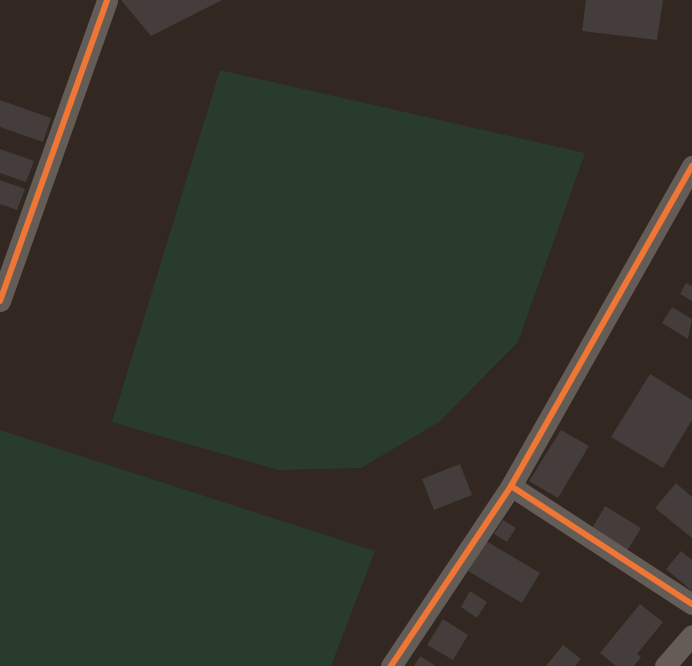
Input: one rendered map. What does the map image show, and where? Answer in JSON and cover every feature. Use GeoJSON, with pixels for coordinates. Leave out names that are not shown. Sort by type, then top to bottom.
{"type":"FeatureCollection","features":[{"type":"Feature","properties":{"kind":"street"},"geometry":{"type":"LineString","coordinates":[[0,301],[107,0]]}},
{"type":"Feature","properties":{"kind":"street"},"geometry":{"type":"LineString","coordinates":[[391,666],[511,486],[692,166]]}},
{"type":"Feature","properties":{"kind":"street"},"geometry":{"type":"LineString","coordinates":[[511,486],[692,604]]}},
{"type":"Feature","properties":{"kind":"street"},"geometry":{"type":"LineString","coordinates":[[665,666],[692,635]]}},
{"type":"Feature","properties":{"kind":"green space"},"geometry":{"type":"Polygon","coordinates":[[[220,70],[585,153],[518,342],[439,422],[361,468],[278,470],[112,422],[220,70]]]}},
{"type":"Feature","properties":{"kind":"green space"},"geometry":{"type":"Polygon","coordinates":[[[0,430],[375,551],[331,666],[0,666],[0,430]]]}},
{"type":"Feature","properties":{"kind":"building"},"geometry":{"type":"Polygon","coordinates":[[[121,0],[222,0],[151,36],[121,0]]]}},
{"type":"Feature","properties":{"kind":"building"},"geometry":{"type":"Polygon","coordinates":[[[586,0],[663,0],[657,40],[582,31],[586,0]]]}},
{"type":"Feature","properties":{"kind":"building"},"geometry":{"type":"Polygon","coordinates":[[[0,100],[51,118],[43,142],[0,127],[0,100]]]}},
{"type":"Feature","properties":{"kind":"building"},"geometry":{"type":"Polygon","coordinates":[[[0,149],[34,161],[26,182],[0,173],[0,149]]]}},
{"type":"Feature","properties":{"kind":"building"},"geometry":{"type":"Polygon","coordinates":[[[0,180],[25,189],[17,210],[0,204],[0,180]]]}},
{"type":"Feature","properties":{"kind":"building"},"geometry":{"type":"Polygon","coordinates":[[[686,283],[692,286],[692,301],[680,294],[686,283]]]}},
{"type":"Feature","properties":{"kind":"building"},"geometry":{"type":"Polygon","coordinates":[[[672,307],[692,319],[688,339],[662,323],[672,307]]]}},
{"type":"Feature","properties":{"kind":"building"},"geometry":{"type":"Polygon","coordinates":[[[650,374],[692,400],[692,420],[663,468],[611,437],[650,374]]]}},
{"type":"Feature","properties":{"kind":"building"},"geometry":{"type":"Polygon","coordinates":[[[561,430],[589,446],[558,498],[529,481],[561,430]]]}},
{"type":"Feature","properties":{"kind":"building"},"geometry":{"type":"Polygon","coordinates":[[[460,464],[472,495],[434,510],[422,479],[460,464]]]}},
{"type":"Feature","properties":{"kind":"building"},"geometry":{"type":"Polygon","coordinates":[[[676,483],[692,497],[692,538],[655,508],[676,483]]]}},
{"type":"Feature","properties":{"kind":"building"},"geometry":{"type":"Polygon","coordinates":[[[605,506],[641,528],[627,551],[591,530],[605,506]]]}},
{"type":"Feature","properties":{"kind":"building"},"geometry":{"type":"Polygon","coordinates":[[[503,520],[516,528],[507,542],[494,534],[503,520]]]}},
{"type":"Feature","properties":{"kind":"building"},"geometry":{"type":"Polygon","coordinates":[[[486,541],[540,573],[522,603],[468,571],[486,541]]]}},
{"type":"Feature","properties":{"kind":"building"},"geometry":{"type":"Polygon","coordinates":[[[681,551],[692,560],[692,591],[666,569],[681,551]]]}},
{"type":"Feature","properties":{"kind":"building"},"geometry":{"type":"Polygon","coordinates":[[[470,591],[487,602],[477,618],[461,607],[470,591]]]}},
{"type":"Feature","properties":{"kind":"building"},"geometry":{"type":"Polygon","coordinates":[[[640,604],[663,622],[637,654],[641,657],[634,666],[616,666],[600,653],[640,604]]]}},
{"type":"Feature","properties":{"kind":"building"},"geometry":{"type":"Polygon","coordinates":[[[443,619],[468,635],[453,660],[427,645],[443,619]]]}},
{"type":"Feature","properties":{"kind":"building"},"geometry":{"type":"Polygon","coordinates":[[[563,645],[581,659],[575,666],[546,666],[563,645]]]}},
{"type":"Feature","properties":{"kind":"building"},"geometry":{"type":"Polygon","coordinates":[[[420,656],[436,666],[414,666],[420,656]]]}},
{"type":"Feature","properties":{"kind":"cycle path"},"geometry":{"type":"LineString","coordinates":[[0,301],[107,0]]}},
{"type":"Feature","properties":{"kind":"cycle path"},"geometry":{"type":"LineString","coordinates":[[391,666],[511,486],[692,166]]}},
{"type":"Feature","properties":{"kind":"cycle path"},"geometry":{"type":"LineString","coordinates":[[511,486],[692,604]]}}]}
